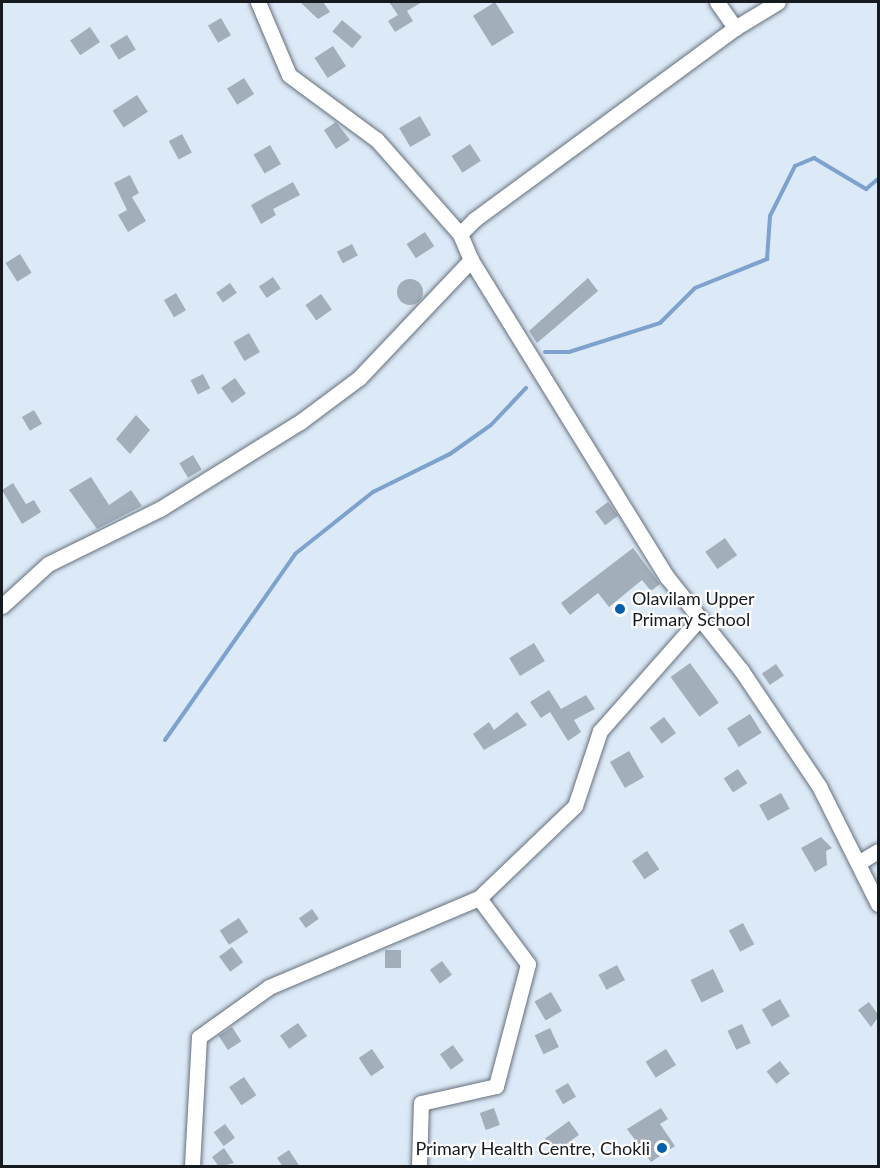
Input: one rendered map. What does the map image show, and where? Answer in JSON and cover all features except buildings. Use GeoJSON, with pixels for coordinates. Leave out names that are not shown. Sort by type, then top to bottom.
{"type":"FeatureCollection","features":[{"type":"Feature","properties":{"kind":"street"},"geometry":{"type":"LineString","coordinates":[[258,2],[289,75],[377,140],[460,234],[471,260],[667,577],[700,618],[819,786],[879,904]]}},
{"type":"Feature","properties":{"kind":"street"},"geometry":{"type":"LineString","coordinates":[[717,2],[735,28]]}},
{"type":"Feature","properties":{"kind":"street"},"geometry":{"type":"LineString","coordinates":[[460,234],[580,138],[735,28],[778,2]]}},
{"type":"Feature","properties":{"kind":"street"},"geometry":{"type":"LineString","coordinates":[[2,606],[48,564],[160,509],[309,416],[359,378],[471,260]]}},
{"type":"Feature","properties":{"kind":"street"},"geometry":{"type":"LineString","coordinates":[[192,1167],[199,1037],[269,987],[479,898],[575,806],[600,731],[700,618]]}},
{"type":"Feature","properties":{"kind":"street"},"geometry":{"type":"LineString","coordinates":[[858,863],[879,851]]}},
{"type":"Feature","properties":{"kind":"street"},"geometry":{"type":"LineString","coordinates":[[419,1167],[421,1103],[496,1086],[528,964],[479,898]]}},
{"type":"Feature","properties":{"kind":"waterway"},"geometry":{"type":"LineString","coordinates":[[545,352],[569,352],[660,323],[695,288],[767,259],[770,216],[795,166],[814,158],[866,189],[878,179]]}},
{"type":"Feature","properties":{"kind":"waterway"},"geometry":{"type":"LineString","coordinates":[[165,740],[295,554],[373,492],[450,454],[491,425],[526,388]]}},
{"type":"Feature","properties":{"kind":"place","name":"Olavilam Upper Primary School"},"geometry":{"type":"Point","coordinates":[620,609]}},
{"type":"Feature","properties":{"kind":"place","name":"Primary Health Centre, Chokli"},"geometry":{"type":"Point","coordinates":[662,1148]}}]}
